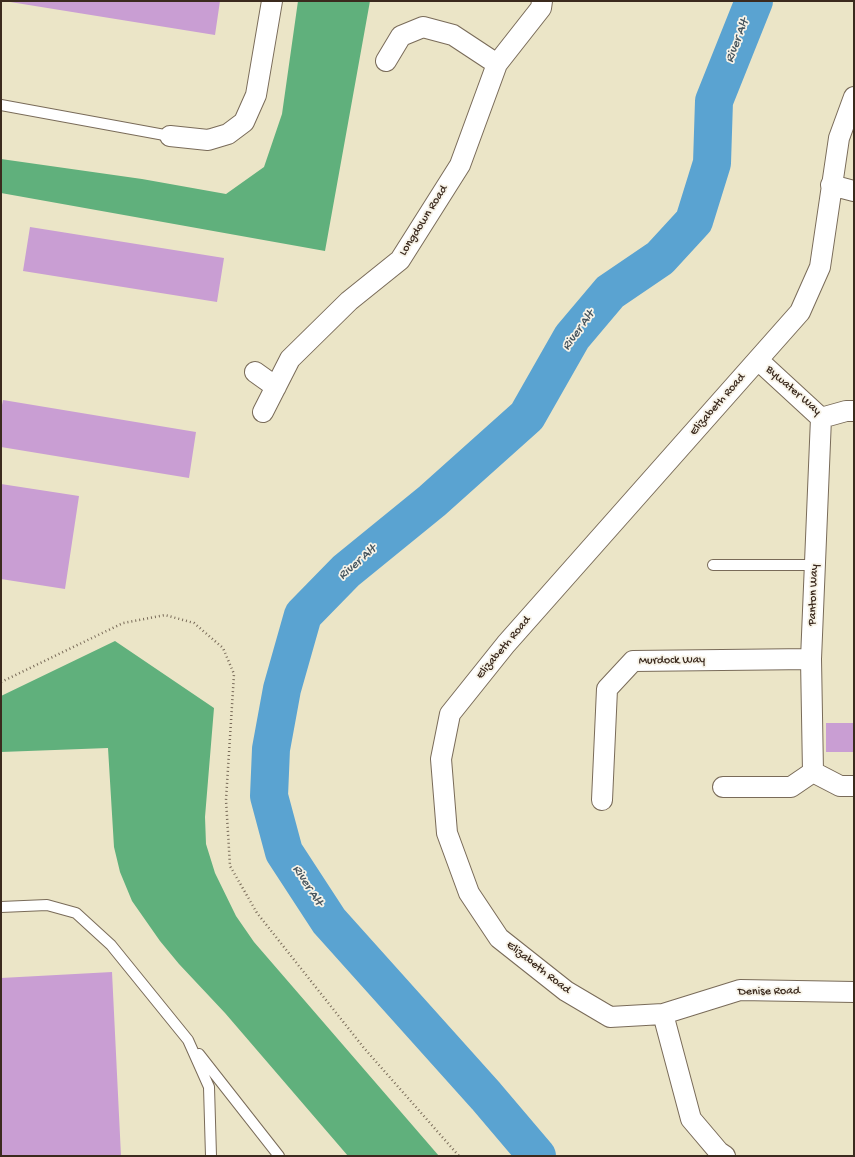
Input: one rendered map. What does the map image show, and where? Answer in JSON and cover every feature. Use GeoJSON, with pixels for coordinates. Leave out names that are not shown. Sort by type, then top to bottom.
{"type":"FeatureCollection","features":[{"type":"Feature","properties":{"kind":"street"},"geometry":{"type":"LineString","coordinates":[[170,136],[208,140],[228,134],[244,122],[256,95],[272,1]]}},
{"type":"Feature","properties":{"kind":"street","name":"Longdown Road"},"geometry":{"type":"LineString","coordinates":[[263,412],[290,359],[349,301],[400,260],[460,165],[497,64],[541,8],[542,1]]}},
{"type":"Feature","properties":{"kind":"street"},"geometry":{"type":"LineString","coordinates":[[386,61],[401,36],[423,27],[453,35],[497,64]]}},
{"type":"Feature","properties":{"kind":"street","name":"Elizabeth Road"},"geometry":{"type":"LineString","coordinates":[[663,1014],[610,1017],[566,991],[499,938],[469,893],[447,833],[441,759],[450,714],[506,644],[800,312],[820,268],[839,138],[854,97]]}},
{"type":"Feature","properties":{"kind":"street"},"geometry":{"type":"LineString","coordinates":[[831,185],[854,191]]}},
{"type":"Feature","properties":{"kind":"street","name":"Bywater Way"},"geometry":{"type":"LineString","coordinates":[[758,360],[821,418],[846,411],[854,411]]}},
{"type":"Feature","properties":{"kind":"street"},"geometry":{"type":"LineString","coordinates":[[255,372],[276,387]]}},
{"type":"Feature","properties":{"kind":"street","name":"Panton Way"},"geometry":{"type":"LineString","coordinates":[[813,772],[811,659],[821,418]]}},
{"type":"Feature","properties":{"kind":"street","name":"Murdock Way"},"geometry":{"type":"LineString","coordinates":[[602,800],[607,689],[633,661],[811,659]]}},
{"type":"Feature","properties":{"kind":"street"},"geometry":{"type":"LineString","coordinates":[[723,787],[791,787],[813,772],[840,786],[854,786]]}},
{"type":"Feature","properties":{"kind":"street","name":"Denise Road"},"geometry":{"type":"LineString","coordinates":[[663,1014],[740,990],[854,992]]}},
{"type":"Feature","properties":{"kind":"street"},"geometry":{"type":"LineString","coordinates":[[663,1014],[691,1119],[719,1152],[725,1156]]}},
{"type":"Feature","properties":{"kind":"lane"},"geometry":{"type":"LineString","coordinates":[[1,105],[170,136]]}},
{"type":"Feature","properties":{"kind":"lane"},"geometry":{"type":"LineString","coordinates":[[713,565],[815,565]]}},
{"type":"Feature","properties":{"kind":"lane"},"geometry":{"type":"LineString","coordinates":[[1,907],[46,905],[76,913],[112,945],[279,1156]]}},
{"type":"Feature","properties":{"kind":"lane"},"geometry":{"type":"LineString","coordinates":[[188,1040],[209,1087],[211,1156]]}},
{"type":"Feature","properties":{"kind":"path"},"geometry":{"type":"LineString","coordinates":[[1,682],[123,623],[165,615],[194,623],[223,648],[234,674],[226,800],[230,866],[257,913],[364,1048],[459,1156]]}},
{"type":"Feature","properties":{"kind":"green space"},"geometry":{"type":"Polygon","coordinates":[[[298,1],[370,1],[325,251],[1,193],[1,159],[142,179],[226,194],[264,167],[282,114],[298,1]]]}},
{"type":"Feature","properties":{"kind":"green space"},"geometry":{"type":"Polygon","coordinates":[[[115,641],[214,708],[205,817],[206,844],[215,873],[236,916],[254,942],[439,1156],[348,1156],[225,1013],[179,964],[160,941],[132,901],[120,872],[114,847],[108,748],[1,752],[1,696],[115,641]]]}},
{"type":"Feature","properties":{"kind":"building"},"geometry":{"type":"Polygon","coordinates":[[[4,1],[220,1],[215,35],[4,1]]]}},
{"type":"Feature","properties":{"kind":"building"},"geometry":{"type":"Polygon","coordinates":[[[30,227],[224,258],[217,302],[23,271],[30,227]]]}},
{"type":"Feature","properties":{"kind":"building"},"geometry":{"type":"Polygon","coordinates":[[[3,400],[196,432],[189,478],[1,447],[1,410],[3,400]]]}},
{"type":"Feature","properties":{"kind":"building"},"geometry":{"type":"Polygon","coordinates":[[[1,484],[79,496],[65,589],[1,579],[1,484]]]}},
{"type":"Feature","properties":{"kind":"building"},"geometry":{"type":"Polygon","coordinates":[[[826,723],[854,723],[854,752],[826,752],[826,723]]]}},
{"type":"Feature","properties":{"kind":"building"},"geometry":{"type":"Polygon","coordinates":[[[112,972],[121,1156],[1,1156],[1,978],[112,972]]]}},
{"type":"Feature","properties":{"kind":"waterway","name":"River Alt"},"geometry":{"type":"LineString","coordinates":[[537,1156],[486,1096],[329,921],[284,852],[269,796],[271,749],[282,689],[303,615],[346,571],[432,501],[527,416],[572,337],[610,292],[660,258],[694,221],[712,163],[714,101],[754,1]]}}]}
